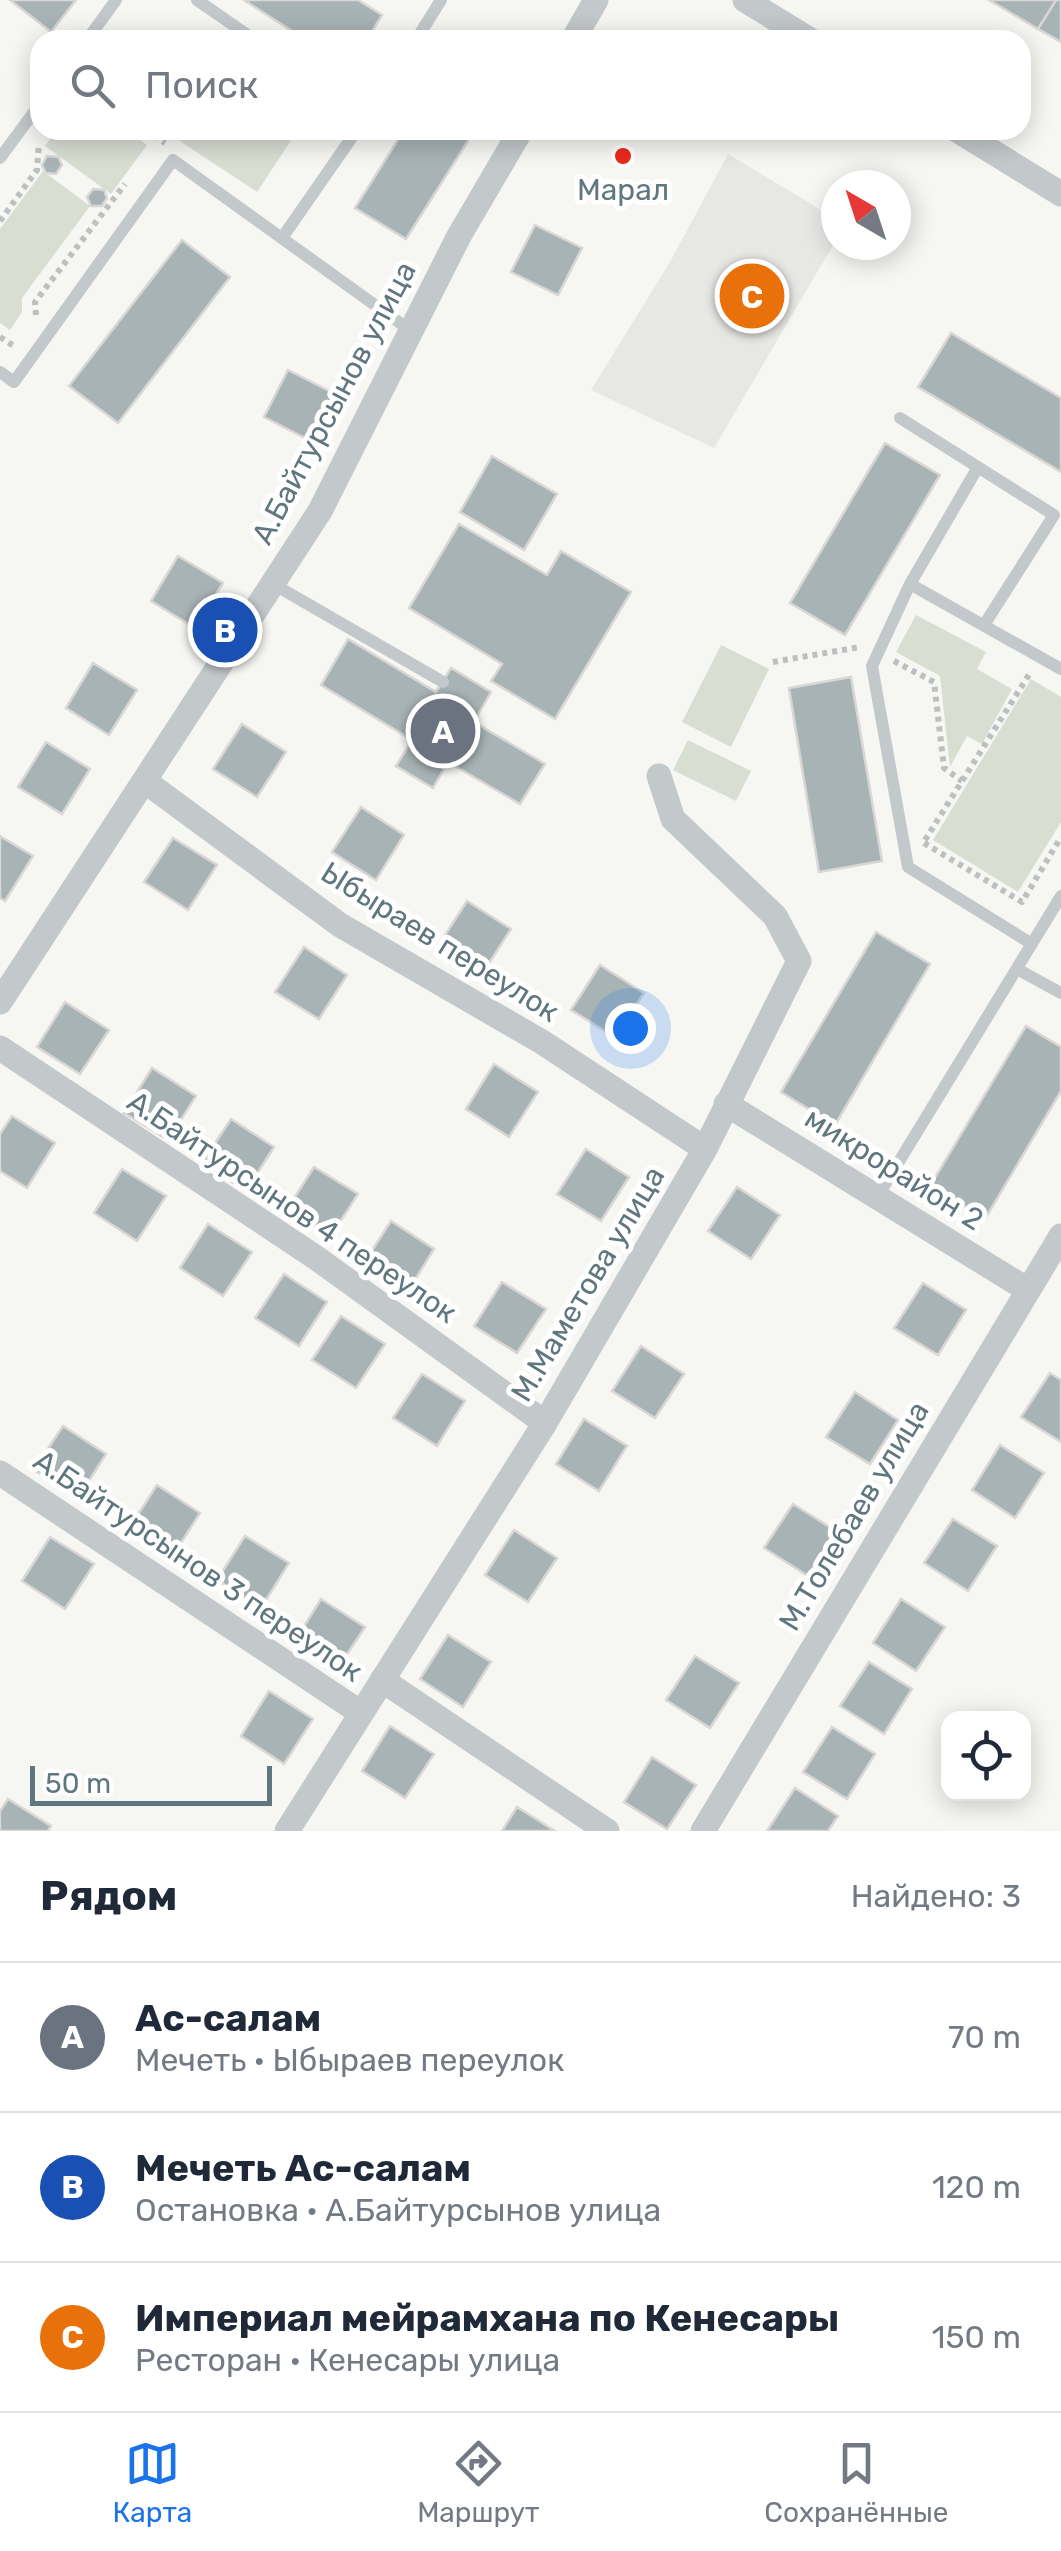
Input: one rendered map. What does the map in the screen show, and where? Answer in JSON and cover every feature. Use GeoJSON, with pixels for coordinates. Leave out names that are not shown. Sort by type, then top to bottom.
{"type":"FeatureCollection","features":[{"type":"Feature","properties":{"kind":"street"},"geometry":{"type":"LineString","coordinates":[[579,30],[596,0]]}},
{"type":"Feature","properties":{"kind":"street"},"geometry":{"type":"LineString","coordinates":[[745,0],[794,30]]}},
{"type":"Feature","properties":{"kind":"street","name":"А.Байтурсынов улица"},"geometry":{"type":"LineString","coordinates":[[0,1002],[320,511],[459,236],[514,140]]}},
{"type":"Feature","properties":{"kind":"street"},"geometry":{"type":"LineString","coordinates":[[973,140],[1061,194]]}},
{"type":"Feature","properties":{"kind":"street","name":"М.Маметова улица"},"geometry":{"type":"LineString","coordinates":[[287,1831],[544,1422],[705,1149],[799,960],[775,916],[672,819],[659,776]]}},
{"type":"Feature","properties":{"kind":"street","name":"Ыбыраев переулок"},"geometry":{"type":"LineString","coordinates":[[146,782],[340,925],[542,1042],[705,1149]]}},
{"type":"Feature","properties":{"kind":"street","name":"А.Байтурсынов 4 переулок"},"geometry":{"type":"LineString","coordinates":[[0,1048],[315,1258],[544,1422]]}},
{"type":"Feature","properties":{"kind":"street","name":"микрорайон 2"},"geometry":{"type":"LineString","coordinates":[[726,1104],[1028,1290]]}},
{"type":"Feature","properties":{"kind":"street","name":"М.Толебаев улица"},"geometry":{"type":"LineString","coordinates":[[702,1831],[1061,1236]]}},
{"type":"Feature","properties":{"kind":"street","name":"А.Байтурсынов 3 переулок"},"geometry":{"type":"LineString","coordinates":[[0,1473],[361,1713]]}},
{"type":"Feature","properties":{"kind":"street"},"geometry":{"type":"LineString","coordinates":[[382,1680],[608,1831]]}},
{"type":"Feature","properties":{"kind":"lane"},"geometry":{"type":"LineString","coordinates":[[94,30],[116,0]]}},
{"type":"Feature","properties":{"kind":"lane"},"geometry":{"type":"LineString","coordinates":[[197,0],[240,30]]}},
{"type":"Feature","properties":{"kind":"lane"},"geometry":{"type":"LineString","coordinates":[[422,30],[440,0]]}},
{"type":"Feature","properties":{"kind":"lane"},"geometry":{"type":"LineString","coordinates":[[0,158],[30,118]]}},
{"type":"Feature","properties":{"kind":"lane"},"geometry":{"type":"LineString","coordinates":[[282,238],[350,140]]}},
{"type":"Feature","properties":{"kind":"lane"},"geometry":{"type":"LineString","coordinates":[[0,372],[14,382],[174,160],[411,331]]}},
{"type":"Feature","properties":{"kind":"lane"},"geometry":{"type":"LineString","coordinates":[[900,418],[1054,515],[984,625]]}},
{"type":"Feature","properties":{"kind":"lane"},"geometry":{"type":"LineString","coordinates":[[978,466],[910,584],[872,666],[908,866],[1032,944]]}},
{"type":"Feature","properties":{"kind":"lane"},"geometry":{"type":"LineString","coordinates":[[273,584],[442,682]]}},
{"type":"Feature","properties":{"kind":"lane"},"geometry":{"type":"LineString","coordinates":[[910,584],[1061,668]]}},
{"type":"Feature","properties":{"kind":"lane"},"geometry":{"type":"LineString","coordinates":[[878,1196],[1061,896]]}},
{"type":"Feature","properties":{"kind":"lane"},"geometry":{"type":"LineString","coordinates":[[1017,968],[1061,994]]}},
{"type":"Feature","properties":{"kind":"path"},"geometry":{"type":"LineString","coordinates":[[0,221],[37,170],[40,140]]}},
{"type":"Feature","properties":{"kind":"path"},"geometry":{"type":"LineString","coordinates":[[148,154],[158,140]]}},
{"type":"Feature","properties":{"kind":"path"},"geometry":{"type":"LineString","coordinates":[[0,337],[14,346],[36,314],[34,302],[136,168]]}},
{"type":"Feature","properties":{"kind":"path"},"geometry":{"type":"LineString","coordinates":[[773,662],[883,643],[894,650],[890,658],[934,682],[944,768],[962,781]]}},
{"type":"Feature","properties":{"kind":"path"},"geometry":{"type":"LineString","coordinates":[[908,866],[1040,657]]}},
{"type":"Feature","properties":{"kind":"path"},"geometry":{"type":"LineString","coordinates":[[923,843],[1022,902],[1061,837]]}},
{"type":"Feature","properties":{"kind":"shaded area"},"geometry":{"type":"Polygon","coordinates":[[[50,140],[140,140],[147,145],[111,194],[45,146],[50,140]]]}},
{"type":"Feature","properties":{"kind":"shaded area"},"geometry":{"type":"Polygon","coordinates":[[[178,140],[291,140],[257,192],[178,140]]]}},
{"type":"Feature","properties":{"kind":"shaded area"},"geometry":{"type":"Polygon","coordinates":[[[728,154],[821,210],[821,260],[824,260],[714,448],[591,390],[670,262],[728,154]]]}},
{"type":"Feature","properties":{"kind":"shaded area"},"geometry":{"type":"Polygon","coordinates":[[[43,171],[90,206],[22,298],[22,312],[10,330],[0,323],[0,229],[43,171]]]}},
{"type":"Feature","properties":{"kind":"shaded area"},"geometry":{"type":"Polygon","coordinates":[[[916,615],[986,652],[977,669],[1012,689],[982,744],[967,736],[950,767],[940,676],[896,652],[916,615]]]}},
{"type":"Feature","properties":{"kind":"shaded area"},"geometry":{"type":"Polygon","coordinates":[[[721,645],[769,669],[731,747],[682,722],[721,645]]]}},
{"type":"Feature","properties":{"kind":"shaded area"},"geometry":{"type":"Polygon","coordinates":[[[1031,679],[1061,697],[1061,822],[1018,892],[933,840],[1031,679]]]}},
{"type":"Feature","properties":{"kind":"shaded area"},"geometry":{"type":"Polygon","coordinates":[[[688,740],[751,771],[736,801],[673,770],[688,740]]]}},
{"type":"Feature","properties":{"kind":"building"},"geometry":{"type":"Polygon","coordinates":[[[10,0],[76,0],[53,30],[10,0]]]}},
{"type":"Feature","properties":{"kind":"building"},"geometry":{"type":"Polygon","coordinates":[[[244,0],[358,0],[382,15],[373,30],[290,30],[244,0]]]}},
{"type":"Feature","properties":{"kind":"building"},"geometry":{"type":"Polygon","coordinates":[[[989,0],[1056,0],[1038,29],[989,0]]]}},
{"type":"Feature","properties":{"kind":"building"},"geometry":{"type":"Polygon","coordinates":[[[1056,0],[1061,0],[1061,42],[1038,29],[1056,0]]]}},
{"type":"Feature","properties":{"kind":"building"},"geometry":{"type":"Polygon","coordinates":[[[398,140],[469,140],[406,239],[355,208],[398,140]]]}},
{"type":"Feature","properties":{"kind":"building"},"geometry":{"type":"Polygon","coordinates":[[[47,156],[58,157],[62,165],[56,174],[46,173],[42,165],[47,156]]]}},
{"type":"Feature","properties":{"kind":"building"},"geometry":{"type":"Polygon","coordinates":[[[93,189],[104,190],[107,198],[102,206],[91,206],[87,197],[93,189]]]}},
{"type":"Feature","properties":{"kind":"building"},"geometry":{"type":"Polygon","coordinates":[[[535,225],[582,248],[558,295],[511,272],[535,225]]]}},
{"type":"Feature","properties":{"kind":"building"},"geometry":{"type":"Polygon","coordinates":[[[182,240],[230,277],[118,423],[69,386],[182,240]]]}},
{"type":"Feature","properties":{"kind":"building"},"geometry":{"type":"Polygon","coordinates":[[[951,333],[1061,398],[1061,472],[918,387],[951,333]]]}},
{"type":"Feature","properties":{"kind":"building"},"geometry":{"type":"Polygon","coordinates":[[[288,370],[335,394],[311,441],[264,417],[288,370]]]}},
{"type":"Feature","properties":{"kind":"building"},"geometry":{"type":"Polygon","coordinates":[[[885,443],[940,475],[845,635],[790,603],[885,443]]]}},
{"type":"Feature","properties":{"kind":"building"},"geometry":{"type":"Polygon","coordinates":[[[492,456],[557,494],[524,550],[460,512],[492,456]]]}},
{"type":"Feature","properties":{"kind":"building"},"geometry":{"type":"Polygon","coordinates":[[[459,524],[547,575],[561,551],[631,592],[555,719],[491,681],[502,664],[409,608],[459,524]]]}},
{"type":"Feature","properties":{"kind":"building"},"geometry":{"type":"Polygon","coordinates":[[[178,556],[223,583],[195,628],[151,601],[178,556]]]}},
{"type":"Feature","properties":{"kind":"building"},"geometry":{"type":"Polygon","coordinates":[[[348,639],[436,692],[451,668],[491,692],[474,722],[545,764],[520,804],[448,762],[433,788],[396,766],[412,740],[321,685],[348,639]]]}},
{"type":"Feature","properties":{"kind":"building"},"geometry":{"type":"Polygon","coordinates":[[[93,663],[137,690],[109,735],[66,708],[93,663]]]}},
{"type":"Feature","properties":{"kind":"building"},"geometry":{"type":"Polygon","coordinates":[[[851,677],[882,861],[819,872],[789,688],[851,677]]]}},
{"type":"Feature","properties":{"kind":"building"},"geometry":{"type":"Polygon","coordinates":[[[242,724],[286,752],[257,797],[213,769],[242,724]]]}},
{"type":"Feature","properties":{"kind":"building"},"geometry":{"type":"Polygon","coordinates":[[[46,742],[90,769],[62,814],[18,787],[46,742]]]}},
{"type":"Feature","properties":{"kind":"building"},"geometry":{"type":"Polygon","coordinates":[[[361,807],[404,835],[376,880],[332,852],[361,807]]]}},
{"type":"Feature","properties":{"kind":"building"},"geometry":{"type":"Polygon","coordinates":[[[0,836],[33,856],[5,901],[0,898],[0,836]]]}},
{"type":"Feature","properties":{"kind":"building"},"geometry":{"type":"Polygon","coordinates":[[[173,838],[217,865],[188,910],[144,882],[173,838]]]}},
{"type":"Feature","properties":{"kind":"building"},"geometry":{"type":"Polygon","coordinates":[[[467,901],[511,929],[482,974],[438,946],[467,901]]]}},
{"type":"Feature","properties":{"kind":"building"},"geometry":{"type":"Polygon","coordinates":[[[876,932],[930,964],[835,1125],[781,1092],[876,932]]]}},
{"type":"Feature","properties":{"kind":"building"},"geometry":{"type":"Polygon","coordinates":[[[304,947],[347,975],[319,1019],[275,992],[304,947]]]}},
{"type":"Feature","properties":{"kind":"building"},"geometry":{"type":"Polygon","coordinates":[[[600,965],[644,993],[615,1037],[571,1010],[600,965]]]}},
{"type":"Feature","properties":{"kind":"building"},"geometry":{"type":"Polygon","coordinates":[[[65,1002],[109,1030],[80,1074],[37,1047],[65,1002]]]}},
{"type":"Feature","properties":{"kind":"building"},"geometry":{"type":"Polygon","coordinates":[[[1026,1026],[1061,1047],[1061,1091],[985,1219],[930,1186],[1026,1026]]]}},
{"type":"Feature","properties":{"kind":"building"},"geometry":{"type":"Polygon","coordinates":[[[494,1064],[538,1092],[509,1137],[466,1109],[494,1064]]]}},
{"type":"Feature","properties":{"kind":"building"},"geometry":{"type":"Polygon","coordinates":[[[152,1068],[196,1096],[168,1140],[124,1113],[152,1068]]]}},
{"type":"Feature","properties":{"kind":"building"},"geometry":{"type":"Polygon","coordinates":[[[12,1116],[55,1143],[27,1188],[0,1171],[0,1134],[12,1116]]]}},
{"type":"Feature","properties":{"kind":"building"},"geometry":{"type":"Polygon","coordinates":[[[231,1119],[274,1147],[246,1191],[202,1163],[231,1119]]]}},
{"type":"Feature","properties":{"kind":"building"},"geometry":{"type":"Polygon","coordinates":[[[586,1149],[629,1177],[601,1221],[557,1194],[586,1149]]]}},
{"type":"Feature","properties":{"kind":"building"},"geometry":{"type":"Polygon","coordinates":[[[314,1167],[358,1194],[329,1239],[286,1211],[314,1167]]]}},
{"type":"Feature","properties":{"kind":"building"},"geometry":{"type":"Polygon","coordinates":[[[122,1169],[166,1196],[137,1241],[94,1213],[122,1169]]]}},
{"type":"Feature","properties":{"kind":"building"},"geometry":{"type":"Polygon","coordinates":[[[737,1187],[780,1215],[751,1259],[708,1231],[737,1187]]]}},
{"type":"Feature","properties":{"kind":"building"},"geometry":{"type":"Polygon","coordinates":[[[391,1221],[434,1249],[406,1294],[362,1266],[391,1221]]]}},
{"type":"Feature","properties":{"kind":"building"},"geometry":{"type":"Polygon","coordinates":[[[208,1224],[252,1252],[223,1296],[180,1268],[208,1224]]]}},
{"type":"Feature","properties":{"kind":"building"},"geometry":{"type":"Polygon","coordinates":[[[284,1274],[327,1302],[299,1346],[255,1318],[284,1274]]]}},
{"type":"Feature","properties":{"kind":"building"},"geometry":{"type":"Polygon","coordinates":[[[502,1282],[546,1309],[517,1353],[474,1326],[502,1282]]]}},
{"type":"Feature","properties":{"kind":"building"},"geometry":{"type":"Polygon","coordinates":[[[923,1283],[966,1310],[938,1355],[894,1328],[923,1283]]]}},
{"type":"Feature","properties":{"kind":"building"},"geometry":{"type":"Polygon","coordinates":[[[341,1316],[385,1344],[356,1388],[312,1360],[341,1316]]]}},
{"type":"Feature","properties":{"kind":"building"},"geometry":{"type":"Polygon","coordinates":[[[641,1346],[684,1374],[655,1418],[612,1391],[641,1346]]]}},
{"type":"Feature","properties":{"kind":"building"},"geometry":{"type":"Polygon","coordinates":[[[1050,1373],[1061,1380],[1061,1442],[1021,1417],[1050,1373]]]}},
{"type":"Feature","properties":{"kind":"building"},"geometry":{"type":"Polygon","coordinates":[[[422,1374],[465,1401],[437,1446],[393,1418],[422,1374]]]}},
{"type":"Feature","properties":{"kind":"building"},"geometry":{"type":"Polygon","coordinates":[[[855,1392],[898,1420],[870,1464],[826,1437],[855,1392]]]}},
{"type":"Feature","properties":{"kind":"building"},"geometry":{"type":"Polygon","coordinates":[[[584,1419],[627,1446],[599,1491],[556,1464],[584,1419]]]}},
{"type":"Feature","properties":{"kind":"building"},"geometry":{"type":"Polygon","coordinates":[[[63,1426],[106,1454],[78,1498],[34,1470],[63,1426]]]}},
{"type":"Feature","properties":{"kind":"building"},"geometry":{"type":"Polygon","coordinates":[[[1000,1445],[1044,1473],[1015,1518],[972,1490],[1000,1445]]]}},
{"type":"Feature","properties":{"kind":"building"},"geometry":{"type":"Polygon","coordinates":[[[157,1485],[200,1513],[172,1557],[128,1530],[157,1485]]]}},
{"type":"Feature","properties":{"kind":"building"},"geometry":{"type":"Polygon","coordinates":[[[793,1504],[836,1531],[808,1576],[764,1548],[793,1504]]]}},
{"type":"Feature","properties":{"kind":"building"},"geometry":{"type":"Polygon","coordinates":[[[953,1519],[997,1546],[968,1591],[924,1563],[953,1519]]]}},
{"type":"Feature","properties":{"kind":"building"},"geometry":{"type":"Polygon","coordinates":[[[514,1530],[557,1558],[528,1602],[485,1575],[514,1530]]]}},
{"type":"Feature","properties":{"kind":"building"},"geometry":{"type":"Polygon","coordinates":[[[245,1536],[289,1563],[261,1608],[217,1580],[245,1536]]]}},
{"type":"Feature","properties":{"kind":"building"},"geometry":{"type":"Polygon","coordinates":[[[50,1537],[94,1564],[65,1609],[22,1581],[50,1537]]]}},
{"type":"Feature","properties":{"kind":"building"},"geometry":{"type":"Polygon","coordinates":[[[321,1599],[365,1627],[336,1671],[293,1644],[321,1599]]]}},
{"type":"Feature","properties":{"kind":"building"},"geometry":{"type":"Polygon","coordinates":[[[901,1599],[945,1627],[916,1671],[873,1643],[901,1599]]]}},
{"type":"Feature","properties":{"kind":"building"},"geometry":{"type":"Polygon","coordinates":[[[448,1635],[491,1662],[463,1707],[420,1679],[448,1635]]]}},
{"type":"Feature","properties":{"kind":"building"},"geometry":{"type":"Polygon","coordinates":[[[695,1656],[739,1683],[710,1728],[666,1700],[695,1656]]]}},
{"type":"Feature","properties":{"kind":"building"},"geometry":{"type":"Polygon","coordinates":[[[869,1662],[912,1689],[884,1734],[840,1706],[869,1662]]]}},
{"type":"Feature","properties":{"kind":"building"},"geometry":{"type":"Polygon","coordinates":[[[269,1691],[313,1719],[284,1764],[241,1736],[269,1691]]]}},
{"type":"Feature","properties":{"kind":"building"},"geometry":{"type":"Polygon","coordinates":[[[390,1726],[434,1754],[405,1798],[362,1771],[390,1726]]]}},
{"type":"Feature","properties":{"kind":"building"},"geometry":{"type":"Polygon","coordinates":[[[832,1727],[875,1754],[847,1799],[803,1772],[832,1727]]]}},
{"type":"Feature","properties":{"kind":"building"},"geometry":{"type":"Polygon","coordinates":[[[652,1757],[696,1785],[667,1829],[624,1802],[652,1757]]]}},
{"type":"Feature","properties":{"kind":"building"},"geometry":{"type":"Polygon","coordinates":[[[795,1788],[838,1816],[828,1831],[767,1831],[795,1788]]]}},
{"type":"Feature","properties":{"kind":"building"},"geometry":{"type":"Polygon","coordinates":[[[8,1799],[51,1826],[48,1831],[0,1831],[0,1811],[8,1799]]]}},
{"type":"Feature","properties":{"kind":"building"},"geometry":{"type":"Polygon","coordinates":[[[517,1807],[555,1831],[502,1831],[517,1807]]]}},
{"type":"Feature","properties":{"kind":"place","name":"Марал"},"geometry":{"type":"Point","coordinates":[623,156]}},
{"type":"Feature","properties":{"kind":"place","name":"Империал мейрамхана по Кенесары"},"geometry":{"type":"Point","coordinates":[752,296]}},
{"type":"Feature","properties":{"kind":"place","name":"Мечеть Ас-салам"},"geometry":{"type":"Point","coordinates":[225,630]}},
{"type":"Feature","properties":{"kind":"place","name":"Ас-салам"},"geometry":{"type":"Point","coordinates":[443,731]}}]}
